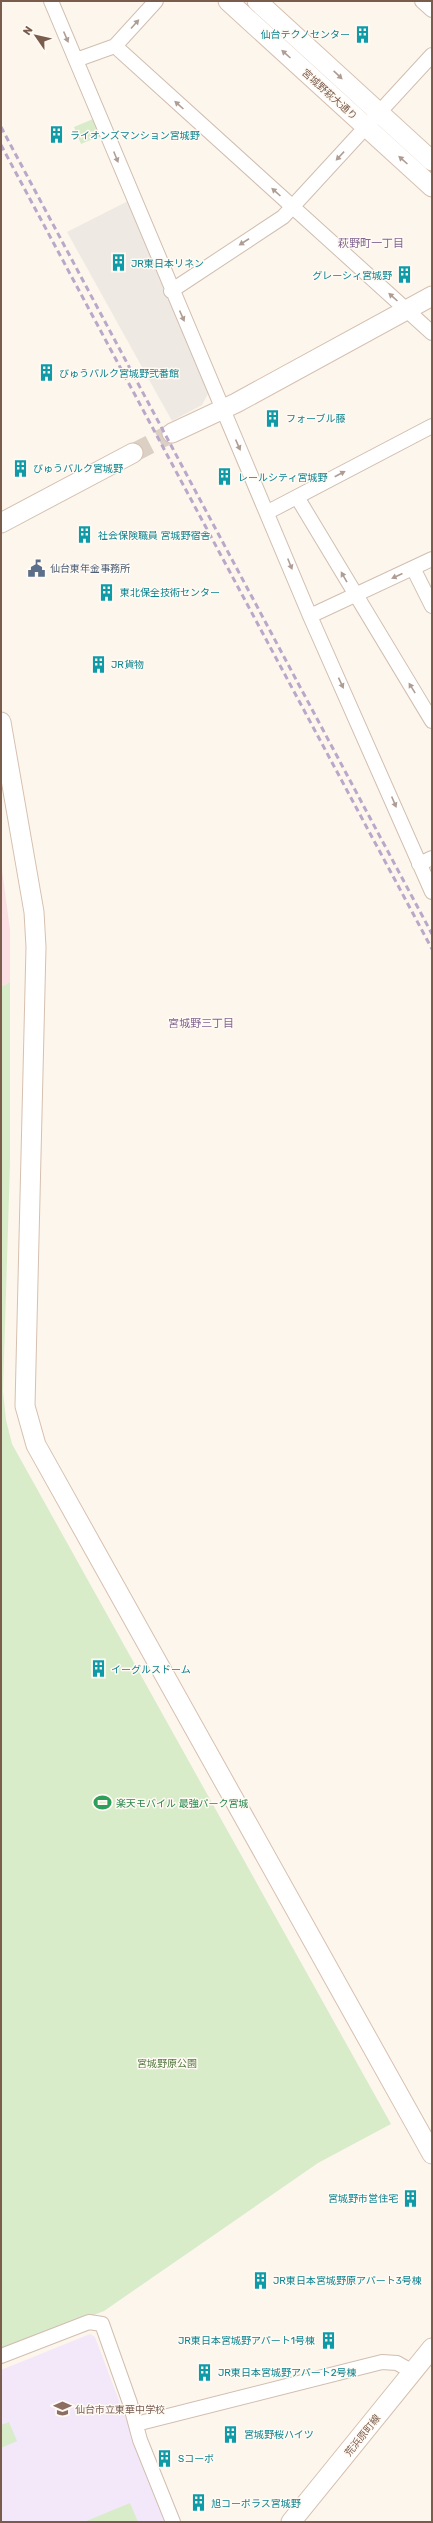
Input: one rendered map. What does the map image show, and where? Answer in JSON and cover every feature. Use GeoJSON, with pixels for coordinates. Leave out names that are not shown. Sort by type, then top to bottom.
{"type":"FeatureCollection","features":[{"type":"Feature","properties":{"kind":"street"},"geometry":{"type":"LineString","coordinates":[[51,1],[171,291],[268,512],[310,616],[432,892]]}},
{"type":"Feature","properties":{"kind":"street"},"geometry":{"type":"LineString","coordinates":[[76,60],[114,46],[156,1]]}},
{"type":"Feature","properties":{"kind":"street","name":"宮城野萩大通り"},"geometry":{"type":"LineString","coordinates":[[228,1],[432,187]]}},
{"type":"Feature","properties":{"kind":"street","name":"宮城野萩大通り"},"geometry":{"type":"LineString","coordinates":[[258,1],[432,161]]}},
{"type":"Feature","properties":{"kind":"street"},"geometry":{"type":"LineString","coordinates":[[422,1],[432,10]]}},
{"type":"Feature","properties":{"kind":"street"},"geometry":{"type":"LineString","coordinates":[[114,46],[407,309],[432,334]]}},
{"type":"Feature","properties":{"kind":"street"},"geometry":{"type":"LineString","coordinates":[[171,291],[283,217],[380,114],[432,55]]}},
{"type":"Feature","properties":{"kind":"street"},"geometry":{"type":"LineString","coordinates":[[172,433],[222,409],[432,296]]}},
{"type":"Feature","properties":{"kind":"street"},"geometry":{"type":"LineString","coordinates":[[268,512],[432,426]]}},
{"type":"Feature","properties":{"kind":"street"},"geometry":{"type":"LineString","coordinates":[[1,524],[133,452]]}},
{"type":"Feature","properties":{"kind":"street"},"geometry":{"type":"LineString","coordinates":[[298,497],[354,595],[432,721]]}},
{"type":"Feature","properties":{"kind":"street"},"geometry":{"type":"LineString","coordinates":[[310,616],[432,559]]}},
{"type":"Feature","properties":{"kind":"street"},"geometry":{"type":"LineString","coordinates":[[413,568],[432,606]]}},
{"type":"Feature","properties":{"kind":"street"},"geometry":{"type":"LineString","coordinates":[[1,722],[34,912],[36,947],[25,1406],[30,1427],[36,1445],[432,2154]]}},
{"type":"Feature","properties":{"kind":"street"},"geometry":{"type":"LineString","coordinates":[[419,864],[432,858]]}},
{"type":"Feature","properties":{"kind":"street"},"geometry":{"type":"LineString","coordinates":[[1,2356],[89,2322],[102,2324],[140,2440],[172,2522]]}},
{"type":"Feature","properties":{"kind":"street","name":"荒浜原町線"},"geometry":{"type":"LineString","coordinates":[[291,2522],[432,2348]]}},
{"type":"Feature","properties":{"kind":"street"},"geometry":{"type":"LineString","coordinates":[[136,2424],[382,2362],[397,2363],[413,2372]]}},
{"type":"Feature","properties":{"kind":"shaded area"},"geometry":{"type":"Polygon","coordinates":[[[128,201],[208,394],[202,405],[172,421],[67,232],[128,201]]]}},
{"type":"Feature","properties":{"kind":"shaded area"},"geometry":{"type":"Polygon","coordinates":[[[1,862],[10,930],[10,982],[1,987],[1,862]]]}},
{"type":"Feature","properties":{"kind":"shaded area","name":"仙台市立東華中学校"},"geometry":{"type":"Polygon","coordinates":[[[90,2334],[95,2337],[165,2522],[1,2522],[1,2370],[90,2334]]]}},
{"type":"Feature","properties":{"kind":"green space"},"geometry":{"type":"Polygon","coordinates":[[[93,119],[100,136],[81,144],[74,127],[93,119]]]}},
{"type":"Feature","properties":{"kind":"green space","name":"宮城野原公園"},"geometry":{"type":"Polygon","coordinates":[[[10,982],[10,1163],[3,1391],[6,1420],[12,1444],[391,2124],[318,2163],[104,2311],[1,2351],[1,987],[10,982]]]}},
{"type":"Feature","properties":{"kind":"green space"},"geometry":{"type":"Polygon","coordinates":[[[9,2422],[17,2441],[1,2448],[1,2425],[9,2422]]]}},
{"type":"Feature","properties":{"kind":"green space"},"geometry":{"type":"Polygon","coordinates":[[[130,2503],[138,2522],[84,2522],[130,2503]]]}},
{"type":"Feature","properties":{"kind":"tunnel"},"geometry":{"type":"LineString","coordinates":[[133,453],[172,433]]}},
{"type":"Feature","properties":{"kind":"railway"},"geometry":{"type":"LineString","coordinates":[[1,127],[432,934]]}},
{"type":"Feature","properties":{"kind":"railway"},"geometry":{"type":"LineString","coordinates":[[1,145],[432,949]]}},
{"type":"Feature","properties":{"kind":"place","name":"仙台テクノセンター"},"geometry":{"type":"Point","coordinates":[363,34]}},
{"type":"Feature","properties":{"kind":"place","name":"ライオンズマンション宮城野"},"geometry":{"type":"Point","coordinates":[57,135]}},
{"type":"Feature","properties":{"kind":"place","name":"JR東日本リネン"},"geometry":{"type":"Point","coordinates":[118,263]}},
{"type":"Feature","properties":{"kind":"place","name":"グレーシィ宮城野"},"geometry":{"type":"Point","coordinates":[405,275]}},
{"type":"Feature","properties":{"kind":"place","name":"びゅうパルク宮城野弐番館"},"geometry":{"type":"Point","coordinates":[46,373]}},
{"type":"Feature","properties":{"kind":"place","name":"フォーブル藤"},"geometry":{"type":"Point","coordinates":[273,418]}},
{"type":"Feature","properties":{"kind":"place","name":"びゅうパルク宮城野"},"geometry":{"type":"Point","coordinates":[20,468]}},
{"type":"Feature","properties":{"kind":"place","name":"レールシティ宮城野"},"geometry":{"type":"Point","coordinates":[225,477]}},
{"type":"Feature","properties":{"kind":"place","name":"社会保険職員 宮城野宿舎"},"geometry":{"type":"Point","coordinates":[85,535]}},
{"type":"Feature","properties":{"kind":"place","name":"仙台東年金事務所"},"geometry":{"type":"Point","coordinates":[37,568]}},
{"type":"Feature","properties":{"kind":"place","name":"東北保全技術センター"},"geometry":{"type":"Point","coordinates":[107,592]}},
{"type":"Feature","properties":{"kind":"place","name":"JR貨物"},"geometry":{"type":"Point","coordinates":[98,664]}},
{"type":"Feature","properties":{"kind":"place","name":"イーグルスドーム"},"geometry":{"type":"Point","coordinates":[98,1669]}},
{"type":"Feature","properties":{"kind":"place","name":"楽天モバイル 最強パーク宮城"},"geometry":{"type":"Point","coordinates":[103,1803]}},
{"type":"Feature","properties":{"kind":"place","name":"宮城野市営住宅"},"geometry":{"type":"Point","coordinates":[411,2198]}},
{"type":"Feature","properties":{"kind":"place","name":"JR東日本宮城野原アパート3号棟"},"geometry":{"type":"Point","coordinates":[260,2280]}},
{"type":"Feature","properties":{"kind":"place","name":"JR東日本宮城野アパート1号棟"},"geometry":{"type":"Point","coordinates":[328,2340]}},
{"type":"Feature","properties":{"kind":"place","name":"JR東日本宮城野アパート2号棟"},"geometry":{"type":"Point","coordinates":[205,2372]}},
{"type":"Feature","properties":{"kind":"place","name":"仙台市立東華中学校"},"geometry":{"type":"Point","coordinates":[62,2409]}},
{"type":"Feature","properties":{"kind":"place","name":"宮城野桜ハイツ"},"geometry":{"type":"Point","coordinates":[231,2434]}},
{"type":"Feature","properties":{"kind":"place","name":"Sコーポ"},"geometry":{"type":"Point","coordinates":[165,2458]}},
{"type":"Feature","properties":{"kind":"place","name":"旭コーポラス宮城野"},"geometry":{"type":"Point","coordinates":[198,2503]}},
{"type":"Feature","properties":{"kind":"district","name":"萩野町一丁目"},"geometry":{"type":"Point","coordinates":[371,243]}},
{"type":"Feature","properties":{"kind":"district","name":"宮城野三丁目"},"geometry":{"type":"Point","coordinates":[201,1023]}}]}
